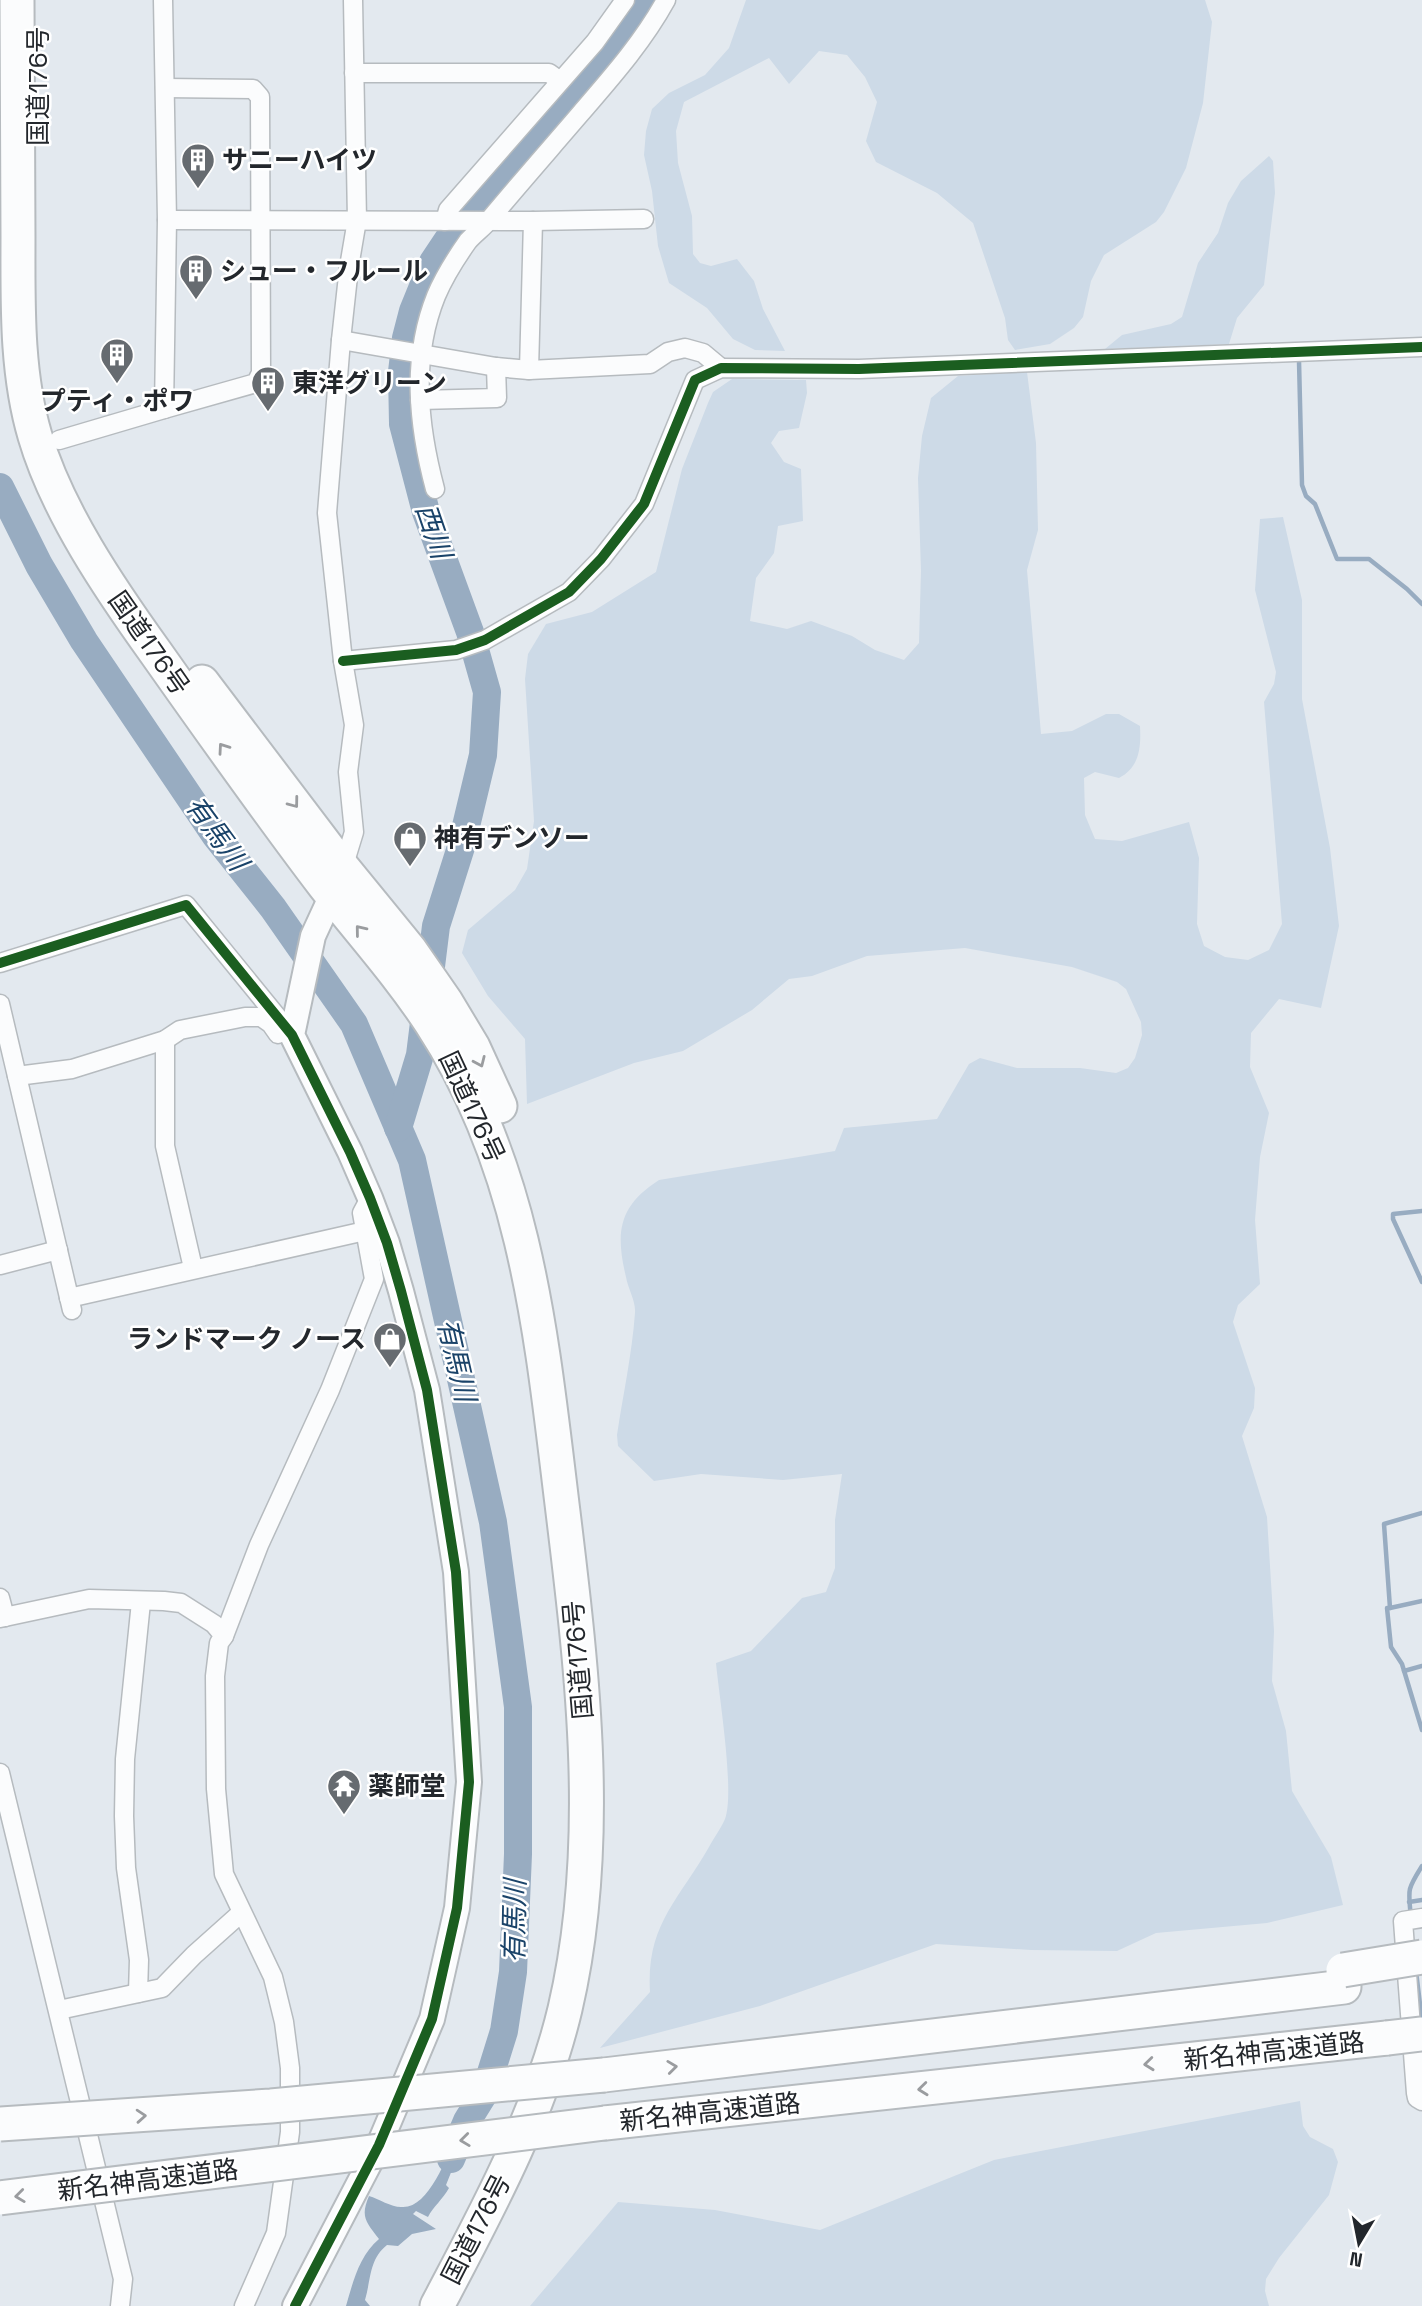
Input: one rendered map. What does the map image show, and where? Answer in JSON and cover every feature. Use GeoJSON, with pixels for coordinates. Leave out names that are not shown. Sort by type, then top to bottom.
{"type":"FeatureCollection","features":[{"type":"Feature","properties":{"kind":"highway","name":"国道176号"},"geometry":{"type":"LineString","coordinates":[[17,0],[18,314],[24,380],[34,435],[82,541],[123,606],[259,799],[338,882],[410,950],[473,1047],[509,1125],[537,1224],[564,1359],[583,1501],[602,1689],[607,1791],[603,1883],[583,2019],[550,2123],[461,2306]]}},
{"type":"Feature","properties":{"kind":"highway","name":"国道176号"},"geometry":{"type":"LineString","coordinates":[[38,0],[37,291],[44,389],[59,440],[76,483],[112,554],[338,882],[435,1029],[457,1068],[483,1120],[503,1170],[523,1247],[544,1365],[576,1622],[586,1750],[587,1815],[580,1918],[565,2009],[538,2096],[492,2200],[437,2306]]}},
{"type":"Feature","properties":{"kind":"highway"},"geometry":{"type":"LineString","coordinates":[[1343,1978],[1422,1957]]}},
{"type":"Feature","properties":{"kind":"highway","name":"新名神高速道路"},"geometry":{"type":"LineString","coordinates":[[0,2124],[271,2106],[604,2075],[931,2037],[1343,1978],[1422,1977]]}},
{"type":"Feature","properties":{"kind":"highway","name":"新名神高速道路"},"geometry":{"type":"LineString","coordinates":[[0,2198],[605,2123],[1422,2036]]}},
{"type":"Feature","properties":{"kind":"street"},"geometry":{"type":"LineString","coordinates":[[163,0],[167,220],[164,409]]}},
{"type":"Feature","properties":{"kind":"street"},"geometry":{"type":"LineString","coordinates":[[295,1035],[313,936],[338,882],[354,832],[348,772],[354,724],[327,513],[341,340],[357,220],[353,0]]}},
{"type":"Feature","properties":{"kind":"street"},"geometry":{"type":"LineString","coordinates":[[445,221],[447,210],[595,42],[625,0]]}},
{"type":"Feature","properties":{"kind":"street"},"geometry":{"type":"LineString","coordinates":[[435,489],[425,450],[420,400],[426,328],[436,296],[449,269],[468,241],[489,221],[632,51],[666,0]]}},
{"type":"Feature","properties":{"kind":"street"},"geometry":{"type":"LineString","coordinates":[[354,73],[549,73],[560,81]]}},
{"type":"Feature","properties":{"kind":"street"},"geometry":{"type":"LineString","coordinates":[[59,440],[256,383],[261,373],[260,97],[253,89],[164,88]]}},
{"type":"Feature","properties":{"kind":"street"},"geometry":{"type":"LineString","coordinates":[[167,220],[643,219]]}},
{"type":"Feature","properties":{"kind":"street"},"geometry":{"type":"LineString","coordinates":[[528,370],[533,221]]}},
{"type":"Feature","properties":{"kind":"street"},"geometry":{"type":"LineString","coordinates":[[341,340],[496,367],[528,370],[650,364],[668,352],[685,348],[703,353],[721,368]]}},
{"type":"Feature","properties":{"kind":"street"},"geometry":{"type":"LineString","coordinates":[[344,661],[456,650],[485,640],[569,593],[601,559],[644,504],[695,380],[721,368],[859,369],[1422,347]]}},
{"type":"Feature","properties":{"kind":"street"},"geometry":{"type":"LineString","coordinates":[[420,400],[497,398],[496,367]]}},
{"type":"Feature","properties":{"kind":"street"},"geometry":{"type":"LineString","coordinates":[[0,963],[186,905],[295,1035],[350,1152],[387,1243],[427,1390],[456,1572],[469,1782],[457,1909],[432,2019],[379,2145],[295,2306]]}},
{"type":"Feature","properties":{"kind":"street"},"geometry":{"type":"LineString","coordinates":[[0,1004],[10,1067],[71,1304],[192,1268],[365,1231]]}},
{"type":"Feature","properties":{"kind":"street"},"geometry":{"type":"LineString","coordinates":[[10,1067],[72,1069],[165,1040],[180,1030],[245,1017],[261,1017],[271,1024],[283,1041],[295,1035]]}},
{"type":"Feature","properties":{"kind":"street"},"geometry":{"type":"LineString","coordinates":[[165,1040],[165,1146],[192,1268]]}},
{"type":"Feature","properties":{"kind":"street"},"geometry":{"type":"LineString","coordinates":[[244,2306],[276,2233],[290,2132],[290,2068],[284,2022],[273,1978],[225,1874],[216,1789],[215,1676],[219,1643],[259,1545],[330,1390],[374,1279],[362,1213],[370,1198]]}},
{"type":"Feature","properties":{"kind":"street"},"geometry":{"type":"LineString","coordinates":[[0,1265],[58,1250]]}},
{"type":"Feature","properties":{"kind":"street"},"geometry":{"type":"LineString","coordinates":[[0,1598],[3,1617],[89,1599],[181,1603],[214,1624],[224,1636]]}},
{"type":"Feature","properties":{"kind":"street"},"geometry":{"type":"LineString","coordinates":[[138,1993],[139,1960],[126,1868],[124,1816],[125,1759],[141,1602]]}},
{"type":"Feature","properties":{"kind":"street"},"geometry":{"type":"LineString","coordinates":[[0,1773],[122,2279],[120,2306]]}},
{"type":"Feature","properties":{"kind":"street"},"geometry":{"type":"LineString","coordinates":[[59,2010],[162,1988],[241,1913]]}},
{"type":"Feature","properties":{"kind":"street"},"geometry":{"type":"LineString","coordinates":[[1422,1918],[1403,1921],[1416,2094],[1422,2101]]}},
{"type":"Feature","properties":{"kind":"shaded area"},"geometry":{"type":"Polygon","coordinates":[[[746,0],[1205,0],[1212,22],[1203,103],[1186,168],[1164,212],[1156,222],[1104,255],[1091,281],[1083,317],[1074,328],[1050,344],[1015,350],[1008,340],[1005,318],[973,223],[937,193],[876,162],[866,141],[877,102],[865,77],[847,55],[819,51],[789,84],[769,58],[684,102],[676,131],[678,163],[692,216],[693,254],[700,263],[711,266],[737,259],[754,281],[763,309],[785,351],[755,350],[733,339],[707,308],[669,283],[658,246],[652,191],[644,155],[646,131],[652,109],[669,93],[705,75],[729,48],[746,0]]]}},
{"type":"Feature","properties":{"kind":"shaded area"},"geometry":{"type":"Polygon","coordinates":[[[1269,156],[1273,161],[1275,193],[1264,285],[1237,318],[1229,344],[1105,349],[1122,335],[1171,324],[1182,317],[1198,263],[1218,233],[1228,203],[1241,181],[1269,156]]]}},
{"type":"Feature","properties":{"kind":"shaded area"},"geometry":{"type":"Polygon","coordinates":[[[1027,372],[1036,443],[1038,530],[1027,570],[1041,734],[1072,731],[1106,714],[1119,714],[1140,726],[1138,756],[1126,773],[1119,778],[1095,772],[1084,778],[1085,815],[1095,839],[1122,841],[1189,822],[1199,858],[1197,924],[1204,946],[1225,957],[1248,960],[1269,950],[1282,924],[1264,702],[1274,684],[1276,672],[1255,590],[1260,519],[1283,517],[1302,600],[1302,699],[1330,848],[1339,926],[1321,1008],[1279,999],[1251,1033],[1250,1067],[1269,1113],[1260,1157],[1255,1220],[1260,1284],[1238,1305],[1233,1322],[1255,1388],[1254,1408],[1242,1436],[1267,1517],[1274,1631],[1272,1681],[1286,1731],[1292,1791],[1331,1857],[1343,1905],[1267,1923],[1156,1933],[1117,1951],[1031,1950],[936,1944],[760,2006],[600,2048],[650,1992],[650,1969],[659,1931],[725,1819],[728,1806],[727,1766],[716,1663],[751,1651],[802,1598],[826,1592],[835,1568],[835,1520],[842,1474],[783,1480],[701,1474],[654,1481],[618,1446],[617,1435],[635,1313],[621,1246],[623,1221],[628,1210],[635,1200],[659,1180],[835,1151],[844,1128],[937,1119],[969,1064],[980,1058],[1017,1068],[1080,1068],[1116,1073],[1128,1068],[1135,1058],[1142,1035],[1141,1022],[1126,989],[1117,982],[1072,967],[965,948],[867,956],[812,976],[789,979],[752,1010],[683,1051],[634,1063],[527,1104],[525,1039],[488,996],[462,953],[468,930],[515,890],[527,869],[534,821],[525,679],[528,654],[546,624],[592,612],[656,572],[682,469],[713,392],[732,379],[806,380],[807,393],[799,428],[779,431],[771,443],[784,462],[801,469],[803,521],[778,526],[774,553],[756,578],[750,621],[787,629],[811,621],[904,660],[919,643],[921,571],[918,478],[922,436],[931,398],[958,376],[1027,372]]]}},
{"type":"Feature","properties":{"kind":"shaded area"},"geometry":{"type":"Polygon","coordinates":[[[1300,2101],[1303,2126],[1310,2137],[1333,2149],[1338,2162],[1329,2195],[1279,2258],[1266,2279],[1265,2291],[1269,2306],[530,2306],[618,2202],[715,2210],[820,2230],[994,2160],[1300,2101]]]}},
{"type":"Feature","properties":{"kind":"shaded area"},"geometry":{"type":"Polygon","coordinates":[[[456,2136],[462,2152],[446,2185],[449,2188],[428,2217],[416,2211],[413,2214],[436,2229],[412,2234],[398,2246],[387,2245],[377,2257],[372,2270],[365,2300],[370,2306],[346,2306],[362,2261],[379,2239],[366,2219],[365,2209],[369,2196],[401,2207],[411,2206],[420,2200],[435,2181],[456,2136]]]}},
{"type":"Feature","properties":{"kind":"waterway","name":"西川"},"geometry":{"type":"LineString","coordinates":[[398,1128],[420,1055],[436,926],[461,847],[483,755],[487,692],[470,632],[426,512],[403,424],[402,372],[406,338],[413,311],[433,262],[453,232],[555,116],[580,83],[623,37],[645,0]]}},
{"type":"Feature","properties":{"kind":"waterway"},"geometry":{"type":"LineString","coordinates":[[1299,361],[1302,485],[1306,496],[1315,504],[1337,559],[1369,559],[1422,604]]}},
{"type":"Feature","properties":{"kind":"waterway","name":"有馬川"},"geometry":{"type":"LineString","coordinates":[[0,487],[39,565],[84,641],[215,835],[273,908],[354,1024],[412,1160],[493,1522],[518,1707],[518,1854],[513,1972],[504,2031],[485,2092],[467,2121],[451,2159]]}},
{"type":"Feature","properties":{"kind":"waterway"},"geometry":{"type":"LineString","coordinates":[[1422,1211],[1393,1214],[1422,1282]]}},
{"type":"Feature","properties":{"kind":"waterway"},"geometry":{"type":"LineString","coordinates":[[1422,1513],[1384,1524],[1391,1647],[1402,1664],[1422,1730]]}},
{"type":"Feature","properties":{"kind":"waterway"},"geometry":{"type":"LineString","coordinates":[[1390,1608],[1422,1601]]}},
{"type":"Feature","properties":{"kind":"waterway"},"geometry":{"type":"LineString","coordinates":[[1404,1671],[1422,1666]]}},
{"type":"Feature","properties":{"kind":"waterway"},"geometry":{"type":"LineString","coordinates":[[1411,1917],[1410,1890],[1422,1866]]}},
{"type":"Feature","properties":{"kind":"waterway"},"geometry":{"type":"LineString","coordinates":[[1409,1902],[1422,1900]]}},
{"type":"Feature","properties":{"kind":"waterway"},"geometry":{"type":"LineString","coordinates":[[1416,1971],[1422,2021]]}},
{"type":"Feature","properties":{"kind":"cycle path"},"geometry":{"type":"LineString","coordinates":[[343,661],[456,650],[485,640],[569,592],[601,559],[644,504],[695,380],[721,368],[859,369],[1422,347]]}},
{"type":"Feature","properties":{"kind":"cycle path"},"geometry":{"type":"LineString","coordinates":[[0,963],[186,905],[292,1035],[370,1198],[387,1243],[427,1390],[456,1572],[469,1782],[457,1908],[432,2019],[379,2145],[295,2306]]}},
{"type":"Feature","properties":{"kind":"place","name":"サニーハイツ"},"geometry":{"type":"Point","coordinates":[198,190]}},
{"type":"Feature","properties":{"kind":"place","name":"シュー・フルール"},"geometry":{"type":"Point","coordinates":[196,301]}},
{"type":"Feature","properties":{"kind":"place","name":"プティ・ポワ"},"geometry":{"type":"Point","coordinates":[117,385]}},
{"type":"Feature","properties":{"kind":"place","name":"東洋グリーン"},"geometry":{"type":"Point","coordinates":[268,413]}},
{"type":"Feature","properties":{"kind":"place","name":"神有デンソー"},"geometry":{"type":"Point","coordinates":[410,868]}},
{"type":"Feature","properties":{"kind":"place","name":"ランドマーク ノース"},"geometry":{"type":"Point","coordinates":[390,1369]}},
{"type":"Feature","properties":{"kind":"place","name":"薬師堂"},"geometry":{"type":"Point","coordinates":[344,1816]}}]}
